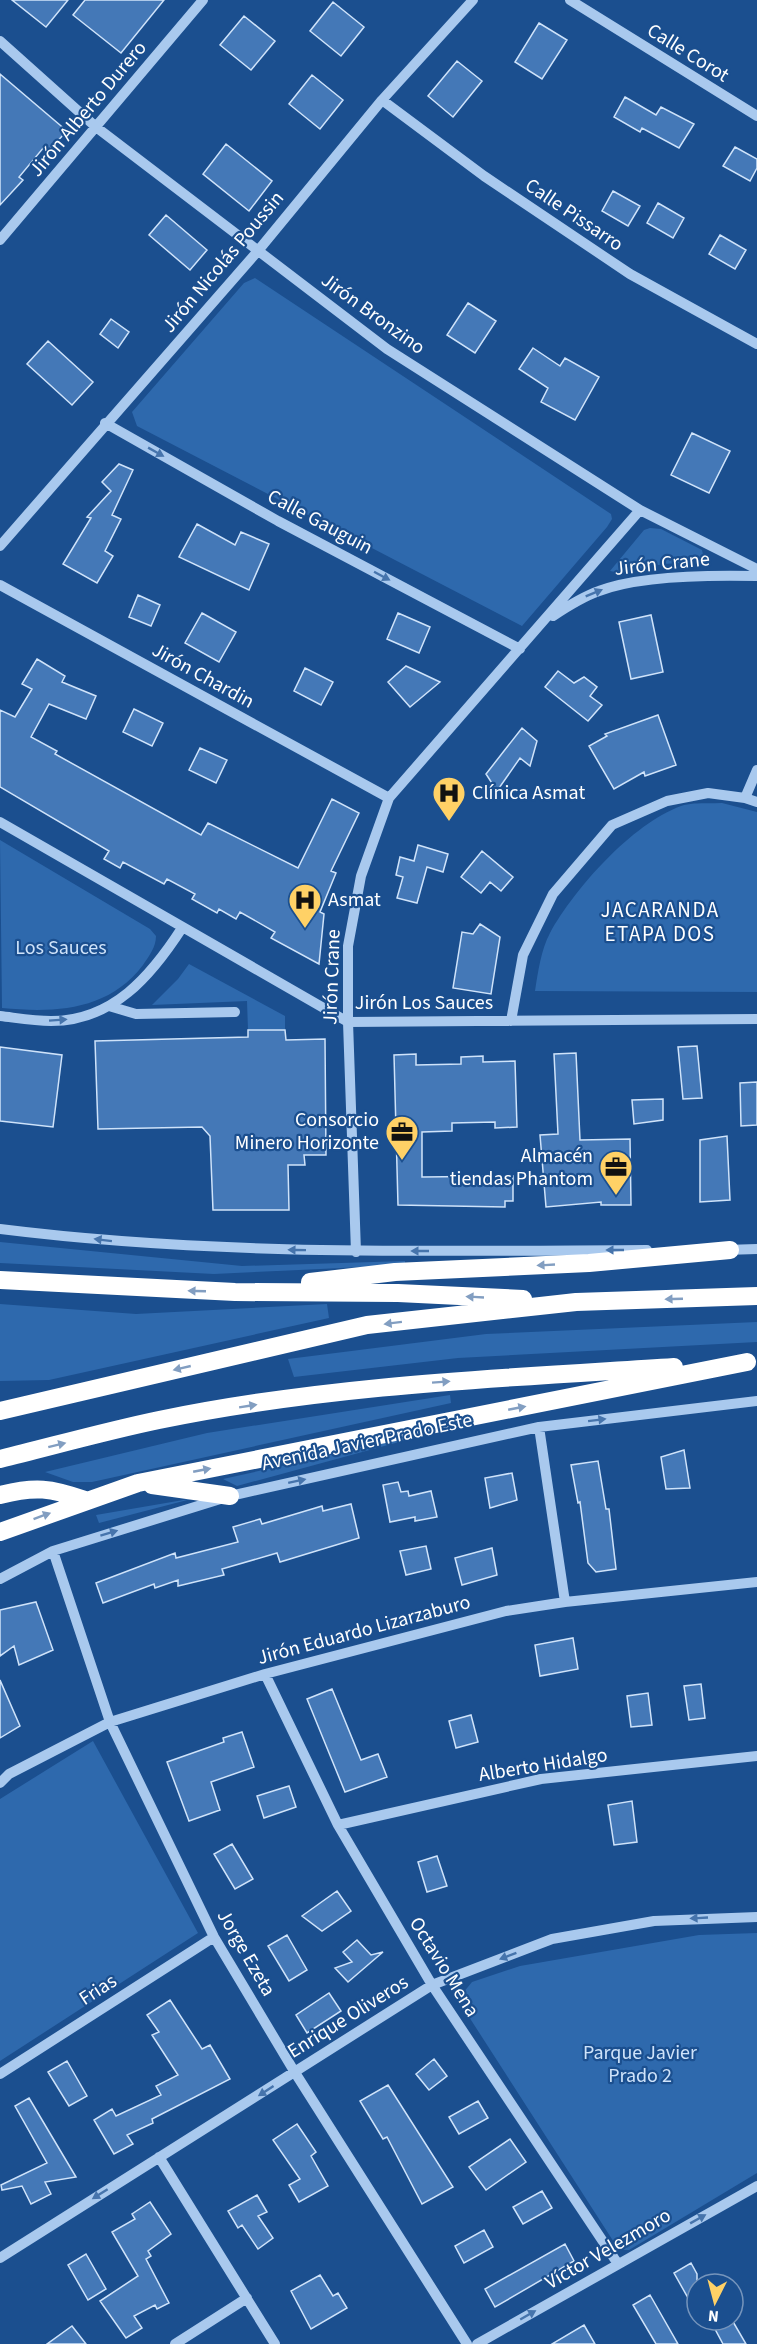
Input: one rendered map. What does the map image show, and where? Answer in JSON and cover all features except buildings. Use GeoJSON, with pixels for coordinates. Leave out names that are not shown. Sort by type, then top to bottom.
{"type":"FeatureCollection","features":[{"type":"Feature","properties":{"kind":"highway"},"geometry":{"type":"LineString","coordinates":[[235,1292],[395,1272],[589,1263],[730,1250]]}},
{"type":"Feature","properties":{"kind":"highway"},"geometry":{"type":"LineString","coordinates":[[0,1280],[235,1292],[398,1293],[576,1302]]}},
{"type":"Feature","properties":{"kind":"highway"},"geometry":{"type":"LineString","coordinates":[[0,1412],[367,1325],[576,1302],[757,1295]]}},
{"type":"Feature","properties":{"kind":"highway"},"geometry":{"type":"LineString","coordinates":[[0,1532],[138,1483],[752,1362]]}},
{"type":"Feature","properties":{"kind":"highway","name":"Avenida Javier Prado Este"},"geometry":{"type":"LineString","coordinates":[[0,1459],[160,1420],[347,1392],[435,1383],[752,1362]]}},
{"type":"Feature","properties":{"kind":"highway"},"geometry":{"type":"LineString","coordinates":[[138,1483],[230,1496]]}},
{"type":"Feature","properties":{"kind":"highway"},"geometry":{"type":"LineString","coordinates":[[0,1495],[24,1489],[44,1488],[85,1500]]}},
{"type":"Feature","properties":{"kind":"street","name":"Jirón Alberto Durero"},"geometry":{"type":"LineString","coordinates":[[0,240],[203,0]]}},
{"type":"Feature","properties":{"kind":"street","name":"Jirón Nicolás Poussin"},"geometry":{"type":"LineString","coordinates":[[0,546],[105,423],[257,252],[382,100],[473,0]]}},
{"type":"Feature","properties":{"kind":"street","name":"Calle Corot"},"geometry":{"type":"LineString","coordinates":[[570,0],[757,116]]}},
{"type":"Feature","properties":{"kind":"street","name":"Jirón Bronzino"},"geometry":{"type":"LineString","coordinates":[[0,42],[96,127],[387,349],[640,510],[757,569]]}},
{"type":"Feature","properties":{"kind":"street","name":"Calle Pissarro"},"geometry":{"type":"LineString","coordinates":[[382,100],[484,176],[630,274],[757,344]]}},
{"type":"Feature","properties":{"kind":"street","name":"Calle Gauguin"},"geometry":{"type":"LineString","coordinates":[[105,423],[278,521],[520,649]]}},
{"type":"Feature","properties":{"kind":"street","name":"Jirón Crane"},"geometry":{"type":"LineString","coordinates":[[356,1252],[348,1022],[348,946],[358,888],[389,798],[640,510]]}},
{"type":"Feature","properties":{"kind":"street","name":"Jirón Crane"},"geometry":{"type":"LineString","coordinates":[[543,622],[577,600],[600,590],[631,583],[757,576]]}},
{"type":"Feature","properties":{"kind":"street","name":"Jirón Chardin"},"geometry":{"type":"LineString","coordinates":[[0,585],[389,798]]}},
{"type":"Feature","properties":{"kind":"street"},"geometry":{"type":"LineString","coordinates":[[745,798],[757,770]]}},
{"type":"Feature","properties":{"kind":"street","name":"Jirón Los Sauces"},"geometry":{"type":"LineString","coordinates":[[511,1022],[523,955],[553,894],[612,825],[667,801],[708,793],[757,802]]}},
{"type":"Feature","properties":{"kind":"street","name":"Jirón Los Sauces"},"geometry":{"type":"LineString","coordinates":[[0,822],[348,1022],[757,1019]]}},
{"type":"Feature","properties":{"kind":"street"},"geometry":{"type":"LineString","coordinates":[[0,1016],[51,1021],[75,1019],[109,1006],[146,979],[182,928]]}},
{"type":"Feature","properties":{"kind":"street"},"geometry":{"type":"LineString","coordinates":[[109,1006],[136,1014],[235,1012]]}},
{"type":"Feature","properties":{"kind":"street"},"geometry":{"type":"LineString","coordinates":[[0,1229],[119,1242],[356,1252],[757,1249]]}},
{"type":"Feature","properties":{"kind":"street","name":"Avenida Javier Prado Este"},"geometry":{"type":"LineString","coordinates":[[0,1579],[53,1551],[230,1496],[539,1427],[757,1401]]}},
{"type":"Feature","properties":{"kind":"street"},"geometry":{"type":"LineString","coordinates":[[539,1427],[565,1602]]}},
{"type":"Feature","properties":{"kind":"street","name":"Jorge Ezeta"},"geometry":{"type":"LineString","coordinates":[[53,1551],[110,1722],[214,1937],[294,2071],[467,2344]]}},
{"type":"Feature","properties":{"kind":"street","name":"Jirón Eduardo Lizarzaburo"},"geometry":{"type":"LineString","coordinates":[[0,1783],[9,1774],[110,1722],[265,1674],[506,1611],[565,1602],[757,1582]]}},
{"type":"Feature","properties":{"kind":"street","name":"Octavio Mena"},"geometry":{"type":"LineString","coordinates":[[265,1674],[338,1825],[432,1985],[618,2264]]}},
{"type":"Feature","properties":{"kind":"street","name":"Alberto Hidalgo"},"geometry":{"type":"LineString","coordinates":[[338,1825],[541,1779],[757,1756]]}},
{"type":"Feature","properties":{"kind":"street","name":"Enrique Oliveros"},"geometry":{"type":"LineString","coordinates":[[0,2258],[432,1985],[552,1940],[654,1920],[757,1917]]}},
{"type":"Feature","properties":{"kind":"street","name":"Frias"},"geometry":{"type":"LineString","coordinates":[[0,2074],[214,1937]]}},
{"type":"Feature","properties":{"kind":"street"},"geometry":{"type":"LineString","coordinates":[[159,2157],[276,2344]]}},
{"type":"Feature","properties":{"kind":"street","name":"Víctor Velezmoro"},"geometry":{"type":"LineString","coordinates":[[477,2344],[757,2186]]}},
{"type":"Feature","properties":{"kind":"street"},"geometry":{"type":"LineString","coordinates":[[174,2344],[247,2298]]}},
{"type":"Feature","properties":{"kind":"green space"},"geometry":{"type":"Polygon","coordinates":[[[255,278],[611,514],[612,519],[607,527],[522,626],[137,426],[132,412],[244,283],[255,278]]]}},
{"type":"Feature","properties":{"kind":"green space"},"geometry":{"type":"Polygon","coordinates":[[[661,529],[702,550],[704,559],[698,562],[663,564],[620,573],[610,571],[644,530],[661,529]]]}},
{"type":"Feature","properties":{"kind":"green space"},"geometry":{"type":"Polygon","coordinates":[[[722,803],[757,812],[757,992],[535,991],[542,954],[550,933],[574,897],[606,859],[643,827],[662,815],[686,805],[722,803]]]}},
{"type":"Feature","properties":{"kind":"green space","name":"Los Sauces"},"geometry":{"type":"Polygon","coordinates":[[[0,840],[150,929],[156,936],[153,948],[143,965],[129,980],[114,992],[79,1006],[41,1010],[2,1008],[0,840]]]}},
{"type":"Feature","properties":{"kind":"green space"},"geometry":{"type":"Polygon","coordinates":[[[189,964],[285,1016],[285,1030],[248,1030],[247,1001],[152,1005],[178,979],[189,964]]]}},
{"type":"Feature","properties":{"kind":"green space"},"geometry":{"type":"Polygon","coordinates":[[[0,1242],[242,1266],[405,1261],[405,1265],[214,1274],[0,1263],[0,1242]]]}},
{"type":"Feature","properties":{"kind":"green space"},"geometry":{"type":"Polygon","coordinates":[[[0,1304],[136,1314],[327,1304],[329,1318],[49,1380],[0,1381],[0,1304]]]}},
{"type":"Feature","properties":{"kind":"green space"},"geometry":{"type":"Polygon","coordinates":[[[757,1322],[757,1342],[458,1358],[294,1377],[288,1359],[486,1334],[757,1322]]]}},
{"type":"Feature","properties":{"kind":"green space"},"geometry":{"type":"Polygon","coordinates":[[[450,1395],[451,1403],[92,1482],[73,1482],[45,1472],[207,1433],[450,1395]]]}},
{"type":"Feature","properties":{"kind":"green space"},"geometry":{"type":"Polygon","coordinates":[[[443,1430],[237,1486],[223,1479],[443,1430]]]}},
{"type":"Feature","properties":{"kind":"green space"},"geometry":{"type":"Polygon","coordinates":[[[195,1498],[99,1523],[96,1515],[195,1498]]]}},
{"type":"Feature","properties":{"kind":"green space"},"geometry":{"type":"Polygon","coordinates":[[[93,1741],[198,1933],[0,2061],[0,1799],[93,1741]]]}},
{"type":"Feature","properties":{"kind":"green space","name":"Parque Javier Prado 2"},"geometry":{"type":"Polygon","coordinates":[[[757,1933],[757,2173],[629,2250],[619,2250],[462,2006],[463,1993],[472,1982],[520,1966],[699,1935],[757,1933]]]}},
{"type":"Feature","properties":{"kind":"place","name":"Clínica Asmat"},"geometry":{"type":"Point","coordinates":[449,822]}},
{"type":"Feature","properties":{"kind":"place","name":"Asmat"},"geometry":{"type":"Point","coordinates":[305,929]}},
{"type":"Feature","properties":{"kind":"place","name":"Consorcio Minero Horizonte"},"geometry":{"type":"Point","coordinates":[402,1161]}},
{"type":"Feature","properties":{"kind":"place","name":"Almacén tiendas Phantom"},"geometry":{"type":"Point","coordinates":[616,1196]}},
{"type":"Feature","properties":{"kind":"district","name":"JACARANDA ETAPA DOS"},"geometry":{"type":"Point","coordinates":[660,922]}}]}
